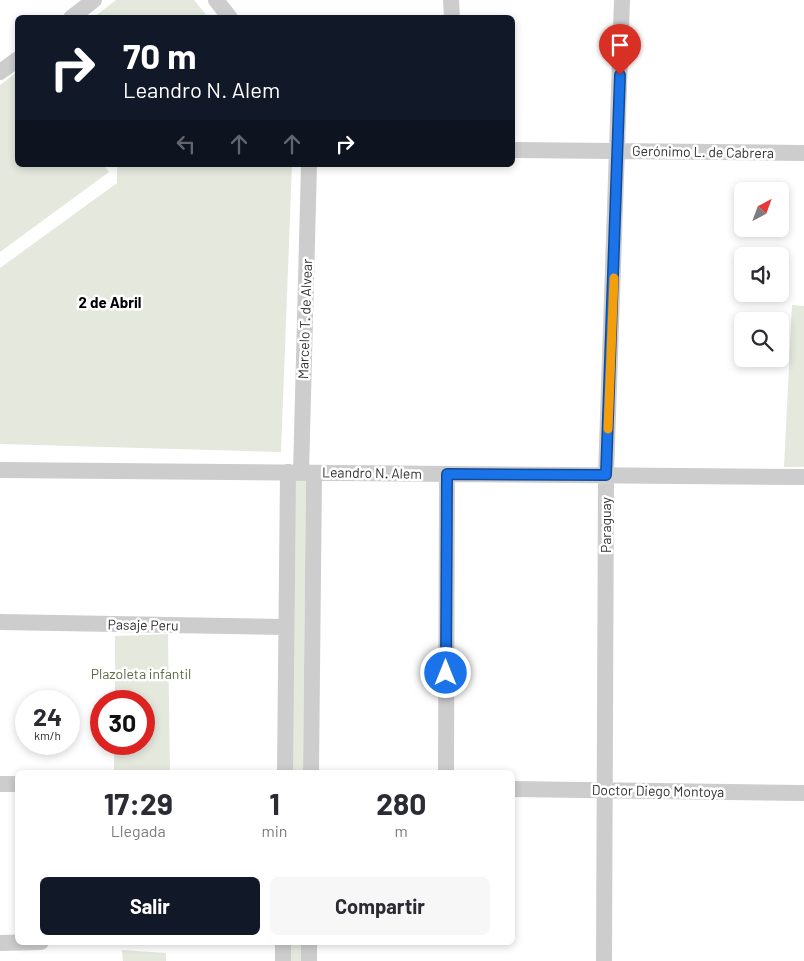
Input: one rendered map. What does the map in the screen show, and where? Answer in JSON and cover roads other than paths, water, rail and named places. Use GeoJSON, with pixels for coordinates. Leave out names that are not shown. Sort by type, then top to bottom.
{"type":"FeatureCollection","features":[{"type":"Feature","properties":{"kind":"street"},"geometry":{"type":"LineString","coordinates":[[75,15],[94,0]]}},
{"type":"Feature","properties":{"kind":"street"},"geometry":{"type":"LineString","coordinates":[[216,0],[228,15]]}},
{"type":"Feature","properties":{"kind":"street"},"geometry":{"type":"LineString","coordinates":[[451,0],[452,15]]}},
{"type":"Feature","properties":{"kind":"street","name":"Paraguay"},"geometry":{"type":"LineString","coordinates":[[604,961],[606,475],[619,151],[622,0]]}},
{"type":"Feature","properties":{"kind":"street","name":"Gerónimo L. de Cabrera"},"geometry":{"type":"LineString","coordinates":[[515,150],[804,152]]}},
{"type":"Feature","properties":{"kind":"street","name":"Marcelo T. de Alvear"},"geometry":{"type":"LineString","coordinates":[[310,167],[301,473],[311,770]]}},
{"type":"Feature","properties":{"kind":"street","name":"Leandro N. Alem"},"geometry":{"type":"LineString","coordinates":[[0,470],[804,477]]}},
{"type":"Feature","properties":{"kind":"street","name":"Marcelo T. de Alvear"},"geometry":{"type":"LineString","coordinates":[[284,770],[286,627],[301,473]]}},
{"type":"Feature","properties":{"kind":"street"},"geometry":{"type":"LineString","coordinates":[[446,770],[447,474]]}},
{"type":"Feature","properties":{"kind":"street","name":"Pasaje Peru"},"geometry":{"type":"LineString","coordinates":[[0,622],[286,627]]}},
{"type":"Feature","properties":{"kind":"street"},"geometry":{"type":"LineString","coordinates":[[0,784],[15,784]]}},
{"type":"Feature","properties":{"kind":"street","name":"Doctor Diego Montoya"},"geometry":{"type":"LineString","coordinates":[[515,789],[804,792]]}},
{"type":"Feature","properties":{"kind":"street"},"geometry":{"type":"LineString","coordinates":[[0,943],[15,943]]}},
{"type":"Feature","properties":{"kind":"street"},"geometry":{"type":"LineString","coordinates":[[283,945],[283,961]]}},
{"type":"Feature","properties":{"kind":"street"},"geometry":{"type":"LineString","coordinates":[[309,961],[310,945]]}},
{"type":"Feature","properties":{"kind":"district","name":"2 de Abril"},"geometry":{"type":"Point","coordinates":[110,303]}},
{"type":"Feature","properties":{"kind":"park label","name":"Plazoleta infantil"},"geometry":{"type":"Point","coordinates":[141,674]}}]}
